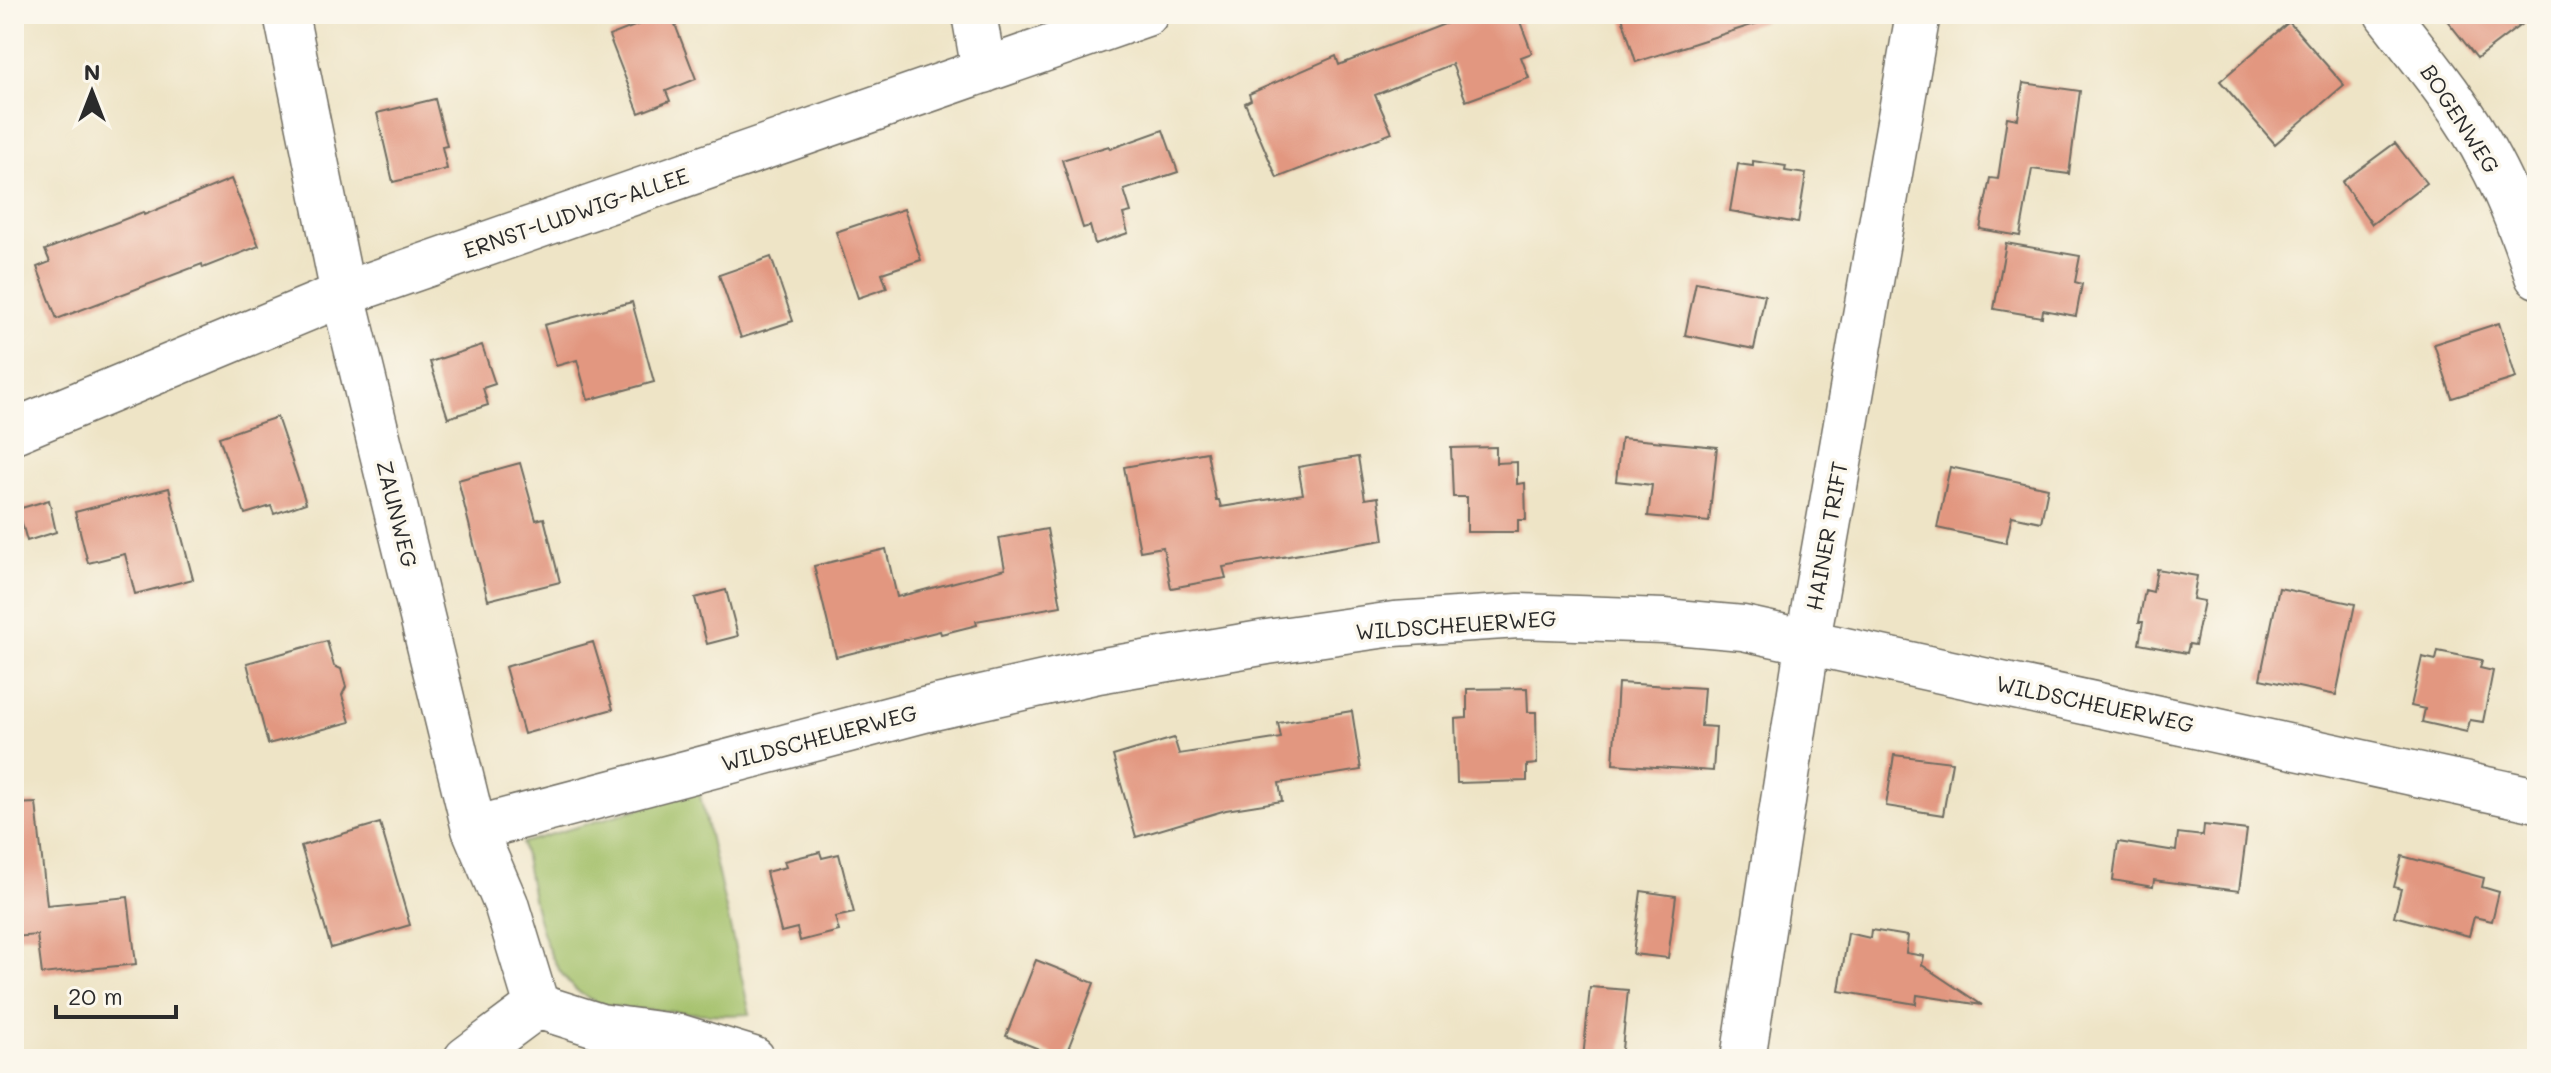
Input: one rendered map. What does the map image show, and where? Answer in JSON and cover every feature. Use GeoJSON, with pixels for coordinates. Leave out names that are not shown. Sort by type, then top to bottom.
{"type":"FeatureCollection","features":[{"type":"Feature","properties":{"kind":"street","name":"ZAUNWEG"},"geometry":{"type":"LineString","coordinates":[[286,14],[343,294],[474,829],[506,904],[537,1006]]}},
{"type":"Feature","properties":{"kind":"street"},"geometry":{"type":"LineString","coordinates":[[974,14],[984,71]]}},
{"type":"Feature","properties":{"kind":"street","name":"ERNST-LUDWIG-ALLEE"},"geometry":{"type":"LineString","coordinates":[[14,431],[343,294],[1146,14]]}},
{"type":"Feature","properties":{"kind":"street","name":"HAINER TRIFT"},"geometry":{"type":"LineString","coordinates":[[1743,1059],[1808,640],[1918,14]]}},
{"type":"Feature","properties":{"kind":"street","name":"BOGENWEG"},"geometry":{"type":"LineString","coordinates":[[2387,14],[2428,66],[2490,160],[2519,222],[2537,276]]}},
{"type":"Feature","properties":{"kind":"street","name":"WILDSCHEUERWEG"},"geometry":{"type":"LineString","coordinates":[[474,829],[909,714],[1098,671],[1380,626],[1519,616],[1743,628],[2537,800]]}},
{"type":"Feature","properties":{"kind":"street"},"geometry":{"type":"LineString","coordinates":[[466,1059],[537,1006],[600,1026],[681,1037],[753,1059]]}},
{"type":"Feature","properties":{"kind":"green space"},"geometry":{"type":"Polygon","coordinates":[[[699,791],[750,1014],[635,1009],[597,1002],[578,991],[563,976],[552,956],[536,910],[522,843],[699,791]]]}},
{"type":"Feature","properties":{"kind":"building"},"geometry":{"type":"Polygon","coordinates":[[[671,14],[696,79],[666,91],[670,101],[639,113],[609,36],[671,14]]]}},
{"type":"Feature","properties":{"kind":"building"},"geometry":{"type":"Polygon","coordinates":[[[1447,14],[1517,14],[1532,53],[1521,57],[1529,78],[1466,101],[1452,64],[1375,95],[1392,133],[1277,178],[1245,103],[1251,100],[1249,94],[1336,56],[1339,65],[1450,22],[1447,14]]]}},
{"type":"Feature","properties":{"kind":"building"},"geometry":{"type":"Polygon","coordinates":[[[1621,14],[1763,14],[1764,21],[1636,62],[1621,14]]]}},
{"type":"Feature","properties":{"kind":"building"},"geometry":{"type":"Polygon","coordinates":[[[2442,14],[2535,14],[2477,58],[2442,14]]]}},
{"type":"Feature","properties":{"kind":"building"},"geometry":{"type":"Polygon","coordinates":[[[2289,22],[2344,85],[2275,144],[2220,81],[2289,22]]]}},
{"type":"Feature","properties":{"kind":"building"},"geometry":{"type":"Polygon","coordinates":[[[2023,83],[2080,91],[2069,174],[2032,169],[2020,236],[1980,229],[1990,178],[1998,179],[2007,117],[2018,119],[2023,83]]]}},
{"type":"Feature","properties":{"kind":"building"},"geometry":{"type":"Polygon","coordinates":[[[435,99],[447,146],[442,147],[447,169],[393,182],[377,113],[435,99]]]}},
{"type":"Feature","properties":{"kind":"building"},"geometry":{"type":"Polygon","coordinates":[[[1163,130],[1178,172],[1124,190],[1131,212],[1123,214],[1128,233],[1095,244],[1090,226],[1083,228],[1062,160],[1109,146],[1110,149],[1163,130]]]}},
{"type":"Feature","properties":{"kind":"building"},"geometry":{"type":"Polygon","coordinates":[[[2395,143],[2426,183],[2372,224],[2342,182],[2395,143]]]}},
{"type":"Feature","properties":{"kind":"building"},"geometry":{"type":"Polygon","coordinates":[[[1753,161],[1786,166],[1785,171],[1806,174],[1798,223],[1730,211],[1738,164],[1753,166],[1753,161]]]}},
{"type":"Feature","properties":{"kind":"building"},"geometry":{"type":"Polygon","coordinates":[[[231,179],[259,246],[203,268],[202,264],[57,319],[37,267],[50,262],[45,250],[143,212],[144,215],[231,179]]]}},
{"type":"Feature","properties":{"kind":"building"},"geometry":{"type":"Polygon","coordinates":[[[904,209],[921,260],[882,273],[887,288],[858,298],[836,232],[904,209]]]}},
{"type":"Feature","properties":{"kind":"building"},"geometry":{"type":"Polygon","coordinates":[[[2006,243],[2080,256],[2075,282],[2082,284],[2076,316],[2043,310],[2042,317],[1994,309],[2006,243]]]}},
{"type":"Feature","properties":{"kind":"building"},"geometry":{"type":"Polygon","coordinates":[[[771,257],[793,321],[741,338],[719,275],[771,257]]]}},
{"type":"Feature","properties":{"kind":"building"},"geometry":{"type":"Polygon","coordinates":[[[1696,282],[1765,295],[1754,349],[1685,335],[1696,282]]]}},
{"type":"Feature","properties":{"kind":"building"},"geometry":{"type":"Polygon","coordinates":[[[632,302],[654,382],[588,400],[577,360],[556,366],[544,325],[632,302]]]}},
{"type":"Feature","properties":{"kind":"building"},"geometry":{"type":"Polygon","coordinates":[[[2499,323],[2516,378],[2452,398],[2434,344],[2499,323]]]}},
{"type":"Feature","properties":{"kind":"building"},"geometry":{"type":"Polygon","coordinates":[[[482,345],[495,384],[483,388],[488,405],[448,418],[430,362],[482,345]]]}},
{"type":"Feature","properties":{"kind":"building"},"geometry":{"type":"Polygon","coordinates":[[[277,417],[306,503],[274,514],[271,506],[245,514],[219,437],[277,417]]]}},
{"type":"Feature","properties":{"kind":"building"},"geometry":{"type":"Polygon","coordinates":[[[1621,438],[1717,447],[1709,522],[1648,516],[1652,485],[1616,481],[1621,438]]]}},
{"type":"Feature","properties":{"kind":"building"},"geometry":{"type":"Polygon","coordinates":[[[1496,447],[1496,463],[1517,462],[1517,484],[1525,483],[1526,520],[1518,520],[1518,532],[1467,532],[1467,497],[1453,497],[1451,448],[1496,447]]]}},
{"type":"Feature","properties":{"kind":"building"},"geometry":{"type":"Polygon","coordinates":[[[1207,452],[1216,500],[1219,500],[1221,507],[1303,494],[1298,467],[1358,457],[1365,499],[1378,497],[1384,540],[1223,567],[1226,578],[1171,588],[1163,547],[1140,551],[1124,467],[1207,452]]]}},
{"type":"Feature","properties":{"kind":"building"},"geometry":{"type":"Polygon","coordinates":[[[520,463],[536,520],[544,518],[560,582],[488,600],[458,480],[520,463]]]}},
{"type":"Feature","properties":{"kind":"building"},"geometry":{"type":"Polygon","coordinates":[[[1950,467],[2048,488],[2041,522],[2012,516],[2006,543],[1937,528],[1950,467]]]}},
{"type":"Feature","properties":{"kind":"building"},"geometry":{"type":"Polygon","coordinates":[[[169,488],[193,579],[135,594],[125,554],[88,563],[75,512],[169,488]]]}},
{"type":"Feature","properties":{"kind":"building"},"geometry":{"type":"Polygon","coordinates":[[[49,500],[56,532],[27,541],[18,509],[49,500]]]}},
{"type":"Feature","properties":{"kind":"building"},"geometry":{"type":"Polygon","coordinates":[[[1047,529],[1061,606],[976,621],[977,625],[836,657],[814,566],[886,549],[897,597],[1005,569],[999,538],[1047,529]]]}},
{"type":"Feature","properties":{"kind":"building"},"geometry":{"type":"Polygon","coordinates":[[[2157,569],[2197,576],[2193,599],[2204,601],[2195,645],[2189,644],[2187,653],[2139,644],[2143,622],[2139,622],[2145,590],[2153,592],[2157,569]]]}},
{"type":"Feature","properties":{"kind":"building"},"geometry":{"type":"Polygon","coordinates":[[[2279,588],[2355,604],[2336,695],[2260,679],[2279,588]]]}},
{"type":"Feature","properties":{"kind":"building"},"geometry":{"type":"Polygon","coordinates":[[[726,590],[738,636],[707,644],[695,598],[726,590]]]}},
{"type":"Feature","properties":{"kind":"building"},"geometry":{"type":"Polygon","coordinates":[[[327,641],[334,666],[341,669],[346,687],[342,695],[350,722],[268,744],[247,663],[327,641]]]}},
{"type":"Feature","properties":{"kind":"building"},"geometry":{"type":"Polygon","coordinates":[[[593,642],[613,709],[524,734],[505,667],[593,642]]]}},
{"type":"Feature","properties":{"kind":"building"},"geometry":{"type":"Polygon","coordinates":[[[2438,651],[2482,660],[2480,668],[2493,671],[2483,722],[2470,720],[2467,732],[2422,722],[2425,709],[2411,706],[2422,657],[2436,660],[2438,651]]]}},
{"type":"Feature","properties":{"kind":"building"},"geometry":{"type":"Polygon","coordinates":[[[1618,683],[1704,688],[1701,726],[1716,727],[1713,771],[1613,764],[1618,683]]]}},
{"type":"Feature","properties":{"kind":"building"},"geometry":{"type":"Polygon","coordinates":[[[1527,688],[1528,712],[1536,712],[1537,764],[1527,765],[1527,781],[1457,783],[1455,719],[1467,718],[1467,689],[1527,688]]]}},
{"type":"Feature","properties":{"kind":"building"},"geometry":{"type":"Polygon","coordinates":[[[1352,711],[1361,770],[1279,783],[1282,801],[1226,810],[1136,837],[1113,756],[1174,738],[1179,754],[1281,738],[1278,723],[1352,711]]]}},
{"type":"Feature","properties":{"kind":"building"},"geometry":{"type":"Polygon","coordinates":[[[1894,755],[1952,762],[1943,815],[1886,806],[1894,755]]]}},
{"type":"Feature","properties":{"kind":"building"},"geometry":{"type":"Polygon","coordinates":[[[36,803],[47,905],[128,897],[136,964],[42,974],[37,935],[14,937],[14,804],[36,803]]]}},
{"type":"Feature","properties":{"kind":"building"},"geometry":{"type":"Polygon","coordinates":[[[380,823],[410,925],[331,948],[301,846],[380,823]]]}},
{"type":"Feature","properties":{"kind":"building"},"geometry":{"type":"Polygon","coordinates":[[[2204,825],[2247,830],[2239,891],[2154,880],[2153,887],[2113,880],[2118,842],[2176,851],[2178,833],[2203,836],[2204,825]]]}},
{"type":"Feature","properties":{"kind":"building"},"geometry":{"type":"Polygon","coordinates":[[[820,852],[822,858],[839,854],[854,913],[835,917],[839,931],[800,941],[797,928],[781,932],[766,872],[786,867],[784,861],[820,852]]]}},
{"type":"Feature","properties":{"kind":"building"},"geometry":{"type":"Polygon","coordinates":[[[2402,856],[2484,878],[2482,887],[2499,892],[2492,921],[2474,917],[2469,936],[2394,916],[2401,889],[2394,887],[2402,856]]]}},
{"type":"Feature","properties":{"kind":"building"},"geometry":{"type":"Polygon","coordinates":[[[1641,891],[1676,896],[1668,958],[1633,954],[1641,891]]]}},
{"type":"Feature","properties":{"kind":"building"},"geometry":{"type":"Polygon","coordinates":[[[1871,930],[1908,936],[1906,953],[1924,956],[1922,965],[1982,1005],[1917,995],[1916,1004],[1839,991],[1848,933],[1870,938],[1871,930]]]}},
{"type":"Feature","properties":{"kind":"building"},"geometry":{"type":"Polygon","coordinates":[[[1036,960],[1094,983],[1064,1059],[1006,1036],[1036,960]]]}},
{"type":"Feature","properties":{"kind":"building"},"geometry":{"type":"Polygon","coordinates":[[[1590,987],[1628,990],[1621,1059],[1583,1059],[1590,987]]]}}]}
